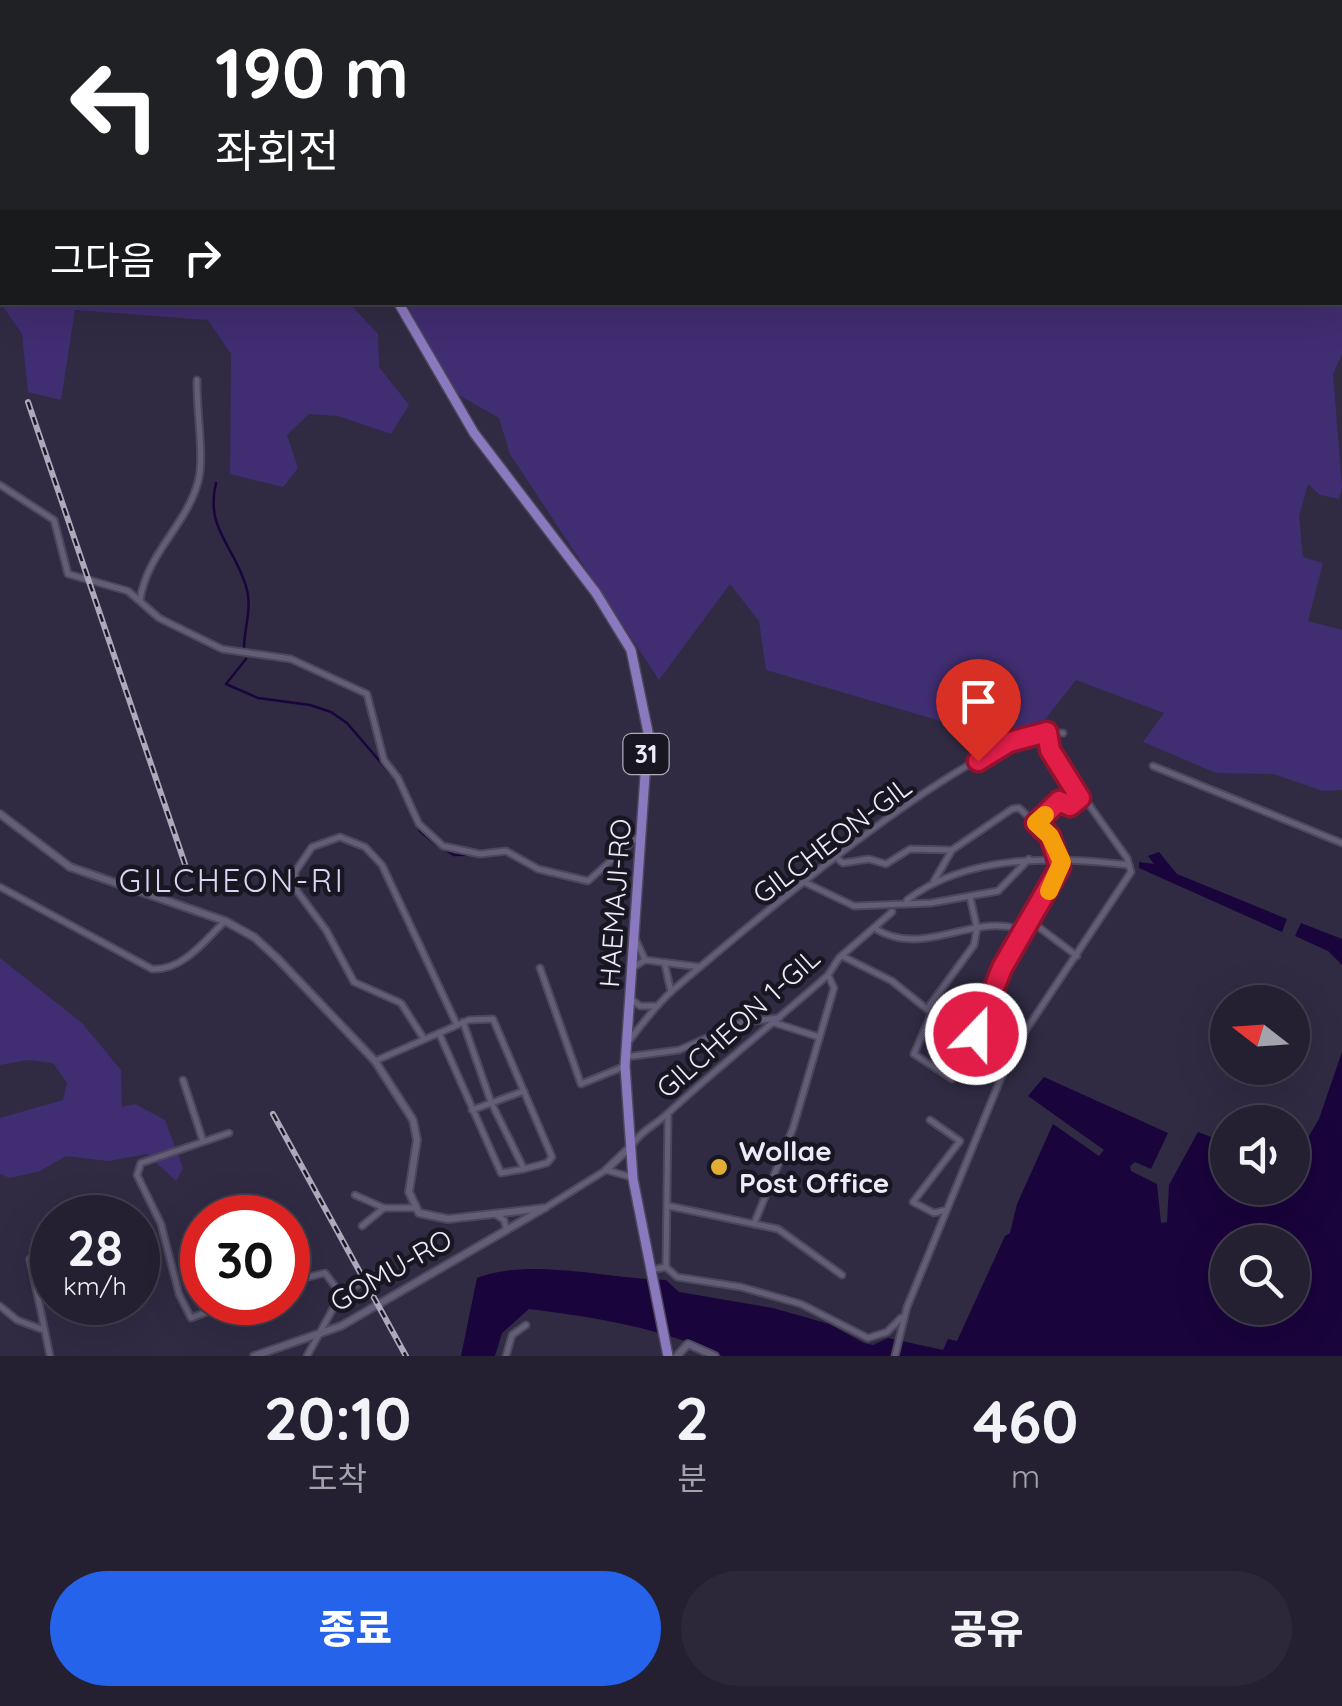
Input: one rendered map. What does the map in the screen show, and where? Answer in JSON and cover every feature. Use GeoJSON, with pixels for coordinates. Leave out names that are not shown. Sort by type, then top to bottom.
{"type":"FeatureCollection","features":[{"type":"Feature","properties":{"kind":"main road","name":"HAEMAJI-RO"},"geometry":{"type":"LineString","coordinates":[[400,305],[474,433],[625,636],[648,732],[625,1061],[630,1147],[651,1274]]}},
{"type":"Feature","properties":{"kind":"main road","name":"31"},"geometry":{"type":"LineString","coordinates":[[651,1274],[663,1341]]}},
{"type":"Feature","properties":{"kind":"main road"},"geometry":{"type":"LineString","coordinates":[[663,1341],[668,1356]]}},
{"type":"Feature","properties":{"kind":"street"},"geometry":{"type":"LineString","coordinates":[[140,600],[146,570],[183,514],[200,478],[197,380]]}},
{"type":"Feature","properties":{"kind":"street"},"geometry":{"type":"LineString","coordinates":[[0,485],[54,520],[68,574],[128,591],[159,618],[222,648],[291,659],[367,694],[384,760],[398,778],[419,824],[442,846],[464,853],[506,851],[538,869],[588,881],[642,833]]}},
{"type":"Feature","properties":{"kind":"street"},"geometry":{"type":"LineString","coordinates":[[1047,732],[1050,750],[1130,869]]}},
{"type":"Feature","properties":{"kind":"street","name":"GILCHEON-GIL"},"geometry":{"type":"LineString","coordinates":[[628,1042],[671,992],[915,800],[1009,742],[1062,732]]}},
{"type":"Feature","properties":{"kind":"street"},"geometry":{"type":"LineString","coordinates":[[1153,766],[1342,843]]}},
{"type":"Feature","properties":{"kind":"street"},"geometry":{"type":"LineString","coordinates":[[1036,823],[1059,801],[1070,806],[1080,798]]}},
{"type":"Feature","properties":{"kind":"street"},"geometry":{"type":"LineString","coordinates":[[934,881],[952,850],[1012,809],[1019,808],[1050,836],[1062,862]]}},
{"type":"Feature","properties":{"kind":"street"},"geometry":{"type":"LineString","coordinates":[[0,814],[70,866],[225,921],[266,948],[375,1060],[412,1120],[417,1140],[409,1192],[415,1208]]}},
{"type":"Feature","properties":{"kind":"street"},"geometry":{"type":"LineString","coordinates":[[424,1039],[400,1003],[354,982],[316,914],[297,891],[295,872],[312,847],[340,838],[374,854],[392,882],[460,1024],[491,1102],[524,1169]]}},
{"type":"Feature","properties":{"kind":"street"},"geometry":{"type":"LineString","coordinates":[[838,858],[843,863],[870,858],[886,864],[910,849],[952,850]]}},
{"type":"Feature","properties":{"kind":"street"},"geometry":{"type":"LineString","coordinates":[[906,900],[934,881],[1029,860],[1062,862],[1080,858],[1130,869]]}},
{"type":"Feature","properties":{"kind":"street"},"geometry":{"type":"LineString","coordinates":[[806,884],[854,906],[900,905],[970,897],[1011,883],[1029,860]]}},
{"type":"Feature","properties":{"kind":"street"},"geometry":{"type":"LineString","coordinates":[[976,1034],[1002,968],[1062,862]]}},
{"type":"Feature","properties":{"kind":"street"},"geometry":{"type":"LineString","coordinates":[[1020,1038],[1077,956],[1130,869]]}},
{"type":"Feature","properties":{"kind":"street"},"geometry":{"type":"LineString","coordinates":[[2,887],[152,968],[168,968],[183,960],[225,921]]}},
{"type":"Feature","properties":{"kind":"street"},"geometry":{"type":"LineString","coordinates":[[952,1079],[914,1054],[929,1011],[974,945],[977,928],[970,897]]}},
{"type":"Feature","properties":{"kind":"street","name":"GILCHEON 1-GIL"},"geometry":{"type":"LineString","coordinates":[[630,1147],[641,1131],[668,1114],[705,1076],[777,1021],[892,912]]}},
{"type":"Feature","properties":{"kind":"street"},"geometry":{"type":"LineString","coordinates":[[1031,921],[1077,956]]}},
{"type":"Feature","properties":{"kind":"street"},"geometry":{"type":"LineString","coordinates":[[874,928],[888,937],[917,942],[1008,924],[1024,931]]}},
{"type":"Feature","properties":{"kind":"street"},"geometry":{"type":"LineString","coordinates":[[634,936],[645,960]]}},
{"type":"Feature","properties":{"kind":"street"},"geometry":{"type":"LineString","coordinates":[[842,956],[892,981],[929,1011],[1011,1052],[907,1306],[895,1356]]}},
{"type":"Feature","properties":{"kind":"street"},"geometry":{"type":"LineString","coordinates":[[633,967],[645,960],[665,966],[703,967]]}},
{"type":"Feature","properties":{"kind":"street"},"geometry":{"type":"LineString","coordinates":[[665,966],[671,992]]}},
{"type":"Feature","properties":{"kind":"street"},"geometry":{"type":"LineString","coordinates":[[540,968],[582,1084],[625,1061],[680,1050],[743,1022],[777,1021],[820,1037]]}},
{"type":"Feature","properties":{"kind":"street"},"geometry":{"type":"LineString","coordinates":[[754,1224],[794,1128],[834,988],[828,975]]}},
{"type":"Feature","properties":{"kind":"street"},"geometry":{"type":"LineString","coordinates":[[631,999],[640,1006],[657,1006]]}},
{"type":"Feature","properties":{"kind":"street"},"geometry":{"type":"LineString","coordinates":[[375,1060],[438,1033],[460,1024],[486,1016],[498,1023],[552,1157],[547,1163],[501,1173],[438,1033]]}},
{"type":"Feature","properties":{"kind":"street"},"geometry":{"type":"LineString","coordinates":[[184,1080],[203,1141]]}},
{"type":"Feature","properties":{"kind":"street"},"geometry":{"type":"LineString","coordinates":[[472,1110],[524,1091]]}},
{"type":"Feature","properties":{"kind":"street"},"geometry":{"type":"LineString","coordinates":[[666,1267],[668,1114]]}},
{"type":"Feature","properties":{"kind":"street"},"geometry":{"type":"LineString","coordinates":[[930,1120],[960,1141],[913,1202],[934,1212],[946,1210]]}},
{"type":"Feature","properties":{"kind":"street"},"geometry":{"type":"LineString","coordinates":[[180,1298],[162,1224],[137,1175],[142,1164],[229,1133]]}},
{"type":"Feature","properties":{"kind":"street"},"geometry":{"type":"LineString","coordinates":[[355,1195],[384,1208],[415,1208],[432,1218],[545,1208],[606,1170],[630,1147]]}},
{"type":"Feature","properties":{"kind":"street"},"geometry":{"type":"LineString","coordinates":[[606,1170],[625,1172],[634,1179]]}},
{"type":"Feature","properties":{"kind":"street"},"geometry":{"type":"LineString","coordinates":[[669,1206],[778,1229],[842,1275]]}},
{"type":"Feature","properties":{"kind":"street"},"geometry":{"type":"LineString","coordinates":[[362,1226],[384,1208]]}},
{"type":"Feature","properties":{"kind":"street","name":"GOMU-RO"},"geometry":{"type":"LineString","coordinates":[[254,1356],[341,1326],[545,1208]]}},
{"type":"Feature","properties":{"kind":"street"},"geometry":{"type":"LineString","coordinates":[[495,1214],[504,1220],[506,1228]]}},
{"type":"Feature","properties":{"kind":"street"},"geometry":{"type":"LineString","coordinates":[[666,1267],[678,1277],[740,1287],[802,1304],[868,1338],[895,1326],[907,1306]]}},
{"type":"Feature","properties":{"kind":"street"},"geometry":{"type":"LineString","coordinates":[[651,1274],[666,1267]]}},
{"type":"Feature","properties":{"kind":"street"},"geometry":{"type":"LineString","coordinates":[[310,1276],[325,1272],[341,1294]]}},
{"type":"Feature","properties":{"kind":"street"},"geometry":{"type":"LineString","coordinates":[[307,1356],[341,1294],[377,1274]]}},
{"type":"Feature","properties":{"kind":"street"},"geometry":{"type":"LineString","coordinates":[[0,1306],[17,1320],[42,1329]]}},
{"type":"Feature","properties":{"kind":"street"},"geometry":{"type":"LineString","coordinates":[[42,1325],[50,1356]]}},
{"type":"Feature","properties":{"kind":"street"},"geometry":{"type":"LineString","coordinates":[[506,1356],[512,1335],[526,1325]]}},
{"type":"Feature","properties":{"kind":"street"},"geometry":{"type":"LineString","coordinates":[[663,1341],[688,1344],[715,1356]]}},
{"type":"Feature","properties":{"kind":"street"},"geometry":{"type":"LineString","coordinates":[[677,1356],[688,1344]]}},
{"type":"Feature","properties":{"kind":"shaded area"},"geometry":{"type":"Polygon","coordinates":[[[2,305],[351,305],[378,334],[379,367],[409,405],[391,434],[338,416],[309,414],[287,435],[298,468],[283,487],[230,474],[231,354],[208,320],[75,310],[61,400],[28,392],[22,334],[2,305]]]}},
{"type":"Feature","properties":{"kind":"shaded area"},"geometry":{"type":"Polygon","coordinates":[[[407,305],[1342,305],[1342,354],[1333,374],[1342,487],[1339,499],[1320,495],[1308,484],[1299,516],[1303,557],[1323,563],[1308,621],[1342,630],[1342,790],[1323,791],[1273,774],[1216,773],[1143,742],[1164,713],[1076,680],[1043,722],[992,736],[766,670],[759,621],[730,584],[659,680],[510,454],[499,418],[452,391],[407,305]]]}},
{"type":"Feature","properties":{"kind":"shaded area"},"geometry":{"type":"Polygon","coordinates":[[[1159,852],[1177,874],[1287,919],[1282,932],[1139,868],[1139,862],[1154,864],[1148,856],[1159,852]]]}},
{"type":"Feature","properties":{"kind":"shaded area"},"geometry":{"type":"Polygon","coordinates":[[[1301,923],[1342,939],[1342,965],[1328,951],[1295,936],[1301,923]]]}},
{"type":"Feature","properties":{"kind":"shaded area"},"geometry":{"type":"Polygon","coordinates":[[[0,958],[82,1023],[121,1070],[122,1107],[135,1104],[165,1120],[183,1168],[176,1181],[147,1154],[108,1161],[66,1156],[40,1171],[10,1178],[0,1174],[0,1118],[63,1100],[67,1083],[53,1063],[27,1060],[0,1065],[0,958]]]}},
{"type":"Feature","properties":{"kind":"shaded area"},"geometry":{"type":"Polygon","coordinates":[[[1342,1052],[1342,1356],[722,1356],[627,1325],[529,1309],[502,1333],[495,1356],[461,1356],[477,1278],[522,1269],[666,1280],[679,1292],[773,1308],[829,1324],[864,1343],[873,1345],[888,1338],[943,1350],[948,1339],[957,1341],[1005,1236],[1010,1233],[1017,1204],[1053,1124],[1099,1156],[1104,1150],[1028,1096],[1044,1077],[1168,1133],[1151,1169],[1135,1162],[1130,1166],[1131,1171],[1157,1184],[1161,1223],[1167,1222],[1169,1185],[1198,1132],[1210,1137],[1210,1205],[1310,1205],[1310,1134],[1342,1052]]]}},
{"type":"Feature","properties":{"kind":"waterway"},"geometry":{"type":"LineString","coordinates":[[216,483],[217,524],[248,594],[244,648]]}},
{"type":"Feature","properties":{"kind":"waterway"},"geometry":{"type":"LineString","coordinates":[[246,659],[226,684],[258,698],[310,705],[347,723],[395,779],[420,831],[437,845],[454,855],[507,854]]}},
{"type":"Feature","properties":{"kind":"railway"},"geometry":{"type":"LineString","coordinates":[[28,402],[188,873]]}},
{"type":"Feature","properties":{"kind":"railway"},"geometry":{"type":"LineString","coordinates":[[273,1114],[406,1356]]}},
{"type":"Feature","properties":{"kind":"slow traffic"},"geometry":{"type":"LineString","coordinates":[[1045,815],[1036,823],[1050,836],[1062,862],[1049,891]]}},
{"type":"Feature","properties":{"kind":"place","name":"Wollae Post Office"},"geometry":{"type":"Point","coordinates":[719,1167]}},
{"type":"Feature","properties":{"kind":"district","name":"GILCHEON-RI"},"geometry":{"type":"Point","coordinates":[232,881]}},
{"type":"Feature","properties":{"kind":"route"},"geometry":{"type":"LineString","coordinates":[[976,1034],[1002,968],[1052,887],[1062,862],[1050,836],[1036,823],[1059,801],[1070,806],[1080,798],[1070,776],[1050,750],[1047,732],[1009,742],[978,761]]}}]}
